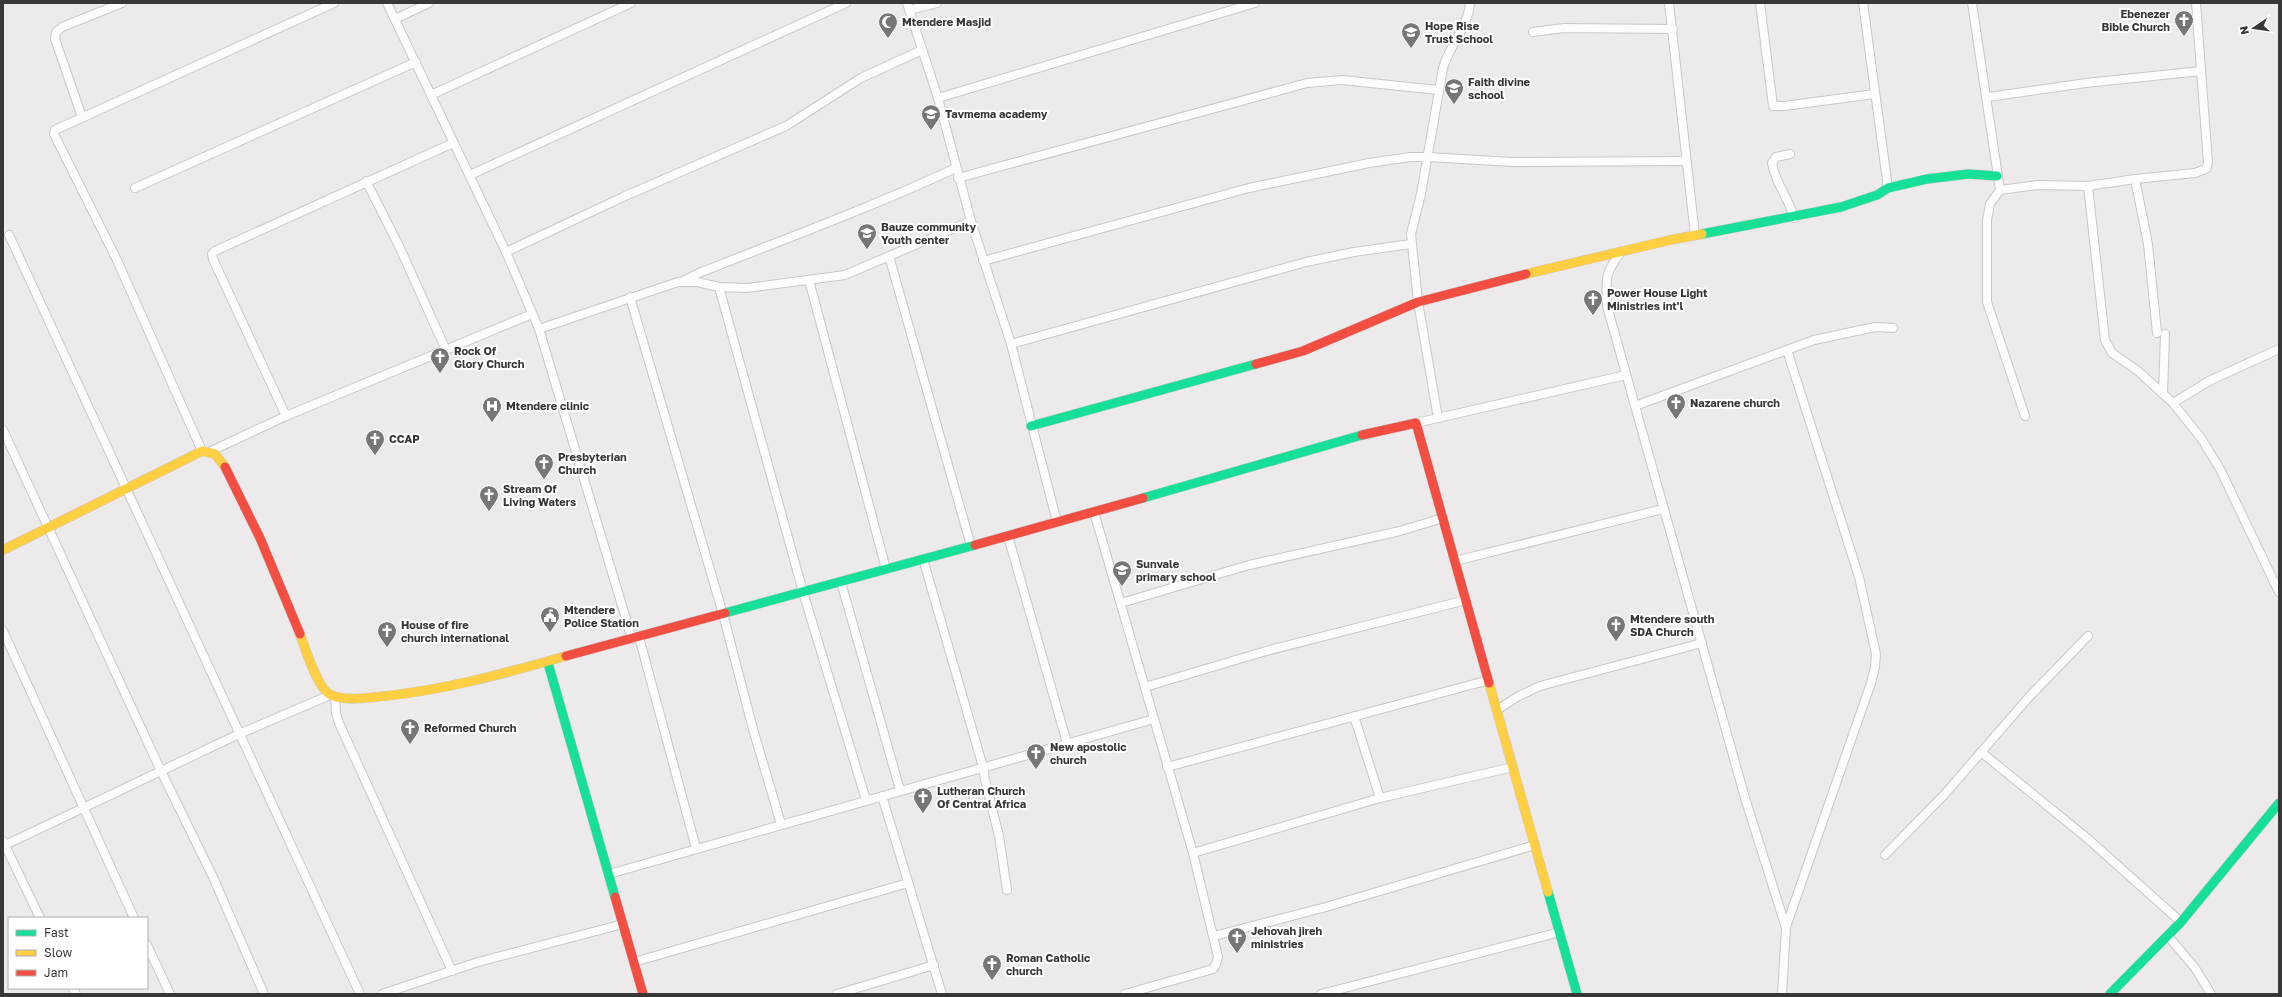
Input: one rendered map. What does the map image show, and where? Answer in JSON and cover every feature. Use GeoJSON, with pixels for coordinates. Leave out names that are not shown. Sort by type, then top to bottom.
{"type":"FeatureCollection","features":[{"type":"Feature","properties":{"kind":"main road"},"geometry":{"type":"LineString","coordinates":[[1031,426],[1303,352],[1418,302],[1622,251],[1695,235],[1794,218],[1841,207],[1877,195],[1888,188],[1948,175],[1968,174],[1998,176]]}},
{"type":"Feature","properties":{"kind":"main road"},"geometry":{"type":"LineString","coordinates":[[3,550],[206,451],[218,456],[226,468],[260,538],[322,684],[333,696],[350,699],[409,694],[461,685],[548,663],[1094,512],[1385,429],[1416,423],[1577,994]]}},
{"type":"Feature","properties":{"kind":"main road"},"geometry":{"type":"LineString","coordinates":[[548,663],[643,994]]}},
{"type":"Feature","properties":{"kind":"main road"},"geometry":{"type":"LineString","coordinates":[[2110,994],[2181,922],[2279,803]]}},
{"type":"Feature","properties":{"kind":"street"},"geometry":{"type":"LineString","coordinates":[[82,117],[55,39],[56,32],[62,27],[122,3]]}},
{"type":"Feature","properties":{"kind":"street"},"geometry":{"type":"LineString","coordinates":[[334,3],[58,127],[54,134],[116,258],[206,451],[286,416],[532,314]]}},
{"type":"Feature","properties":{"kind":"street"},"geometry":{"type":"LineString","coordinates":[[387,3],[506,252],[539,329],[636,638],[696,848]]}},
{"type":"Feature","properties":{"kind":"street"},"geometry":{"type":"LineString","coordinates":[[395,19],[429,3]]}},
{"type":"Feature","properties":{"kind":"street"},"geometry":{"type":"LineString","coordinates":[[431,95],[631,3]]}},
{"type":"Feature","properties":{"kind":"street"},"geometry":{"type":"LineString","coordinates":[[470,175],[846,3]]}},
{"type":"Feature","properties":{"kind":"street"},"geometry":{"type":"LineString","coordinates":[[937,3],[908,6],[938,98],[958,178],[983,261],[1011,344],[1056,522]]}},
{"type":"Feature","properties":{"kind":"street"},"geometry":{"type":"LineString","coordinates":[[938,98],[1255,3]]}},
{"type":"Feature","properties":{"kind":"street"},"geometry":{"type":"LineString","coordinates":[[1438,418],[1418,302],[1411,234],[1428,157],[1438,90],[1448,52],[1468,16],[1470,3]]}},
{"type":"Feature","properties":{"kind":"street"},"geometry":{"type":"LineString","coordinates":[[1669,3],[1695,235]]}},
{"type":"Feature","properties":{"kind":"street"},"geometry":{"type":"LineString","coordinates":[[1760,3],[1772,106],[1784,106],[1874,94]]}},
{"type":"Feature","properties":{"kind":"street"},"geometry":{"type":"LineString","coordinates":[[1863,3],[1874,94],[1888,188]]}},
{"type":"Feature","properties":{"kind":"street"},"geometry":{"type":"LineString","coordinates":[[1972,3],[1988,97],[2000,190],[1990,204],[1986,220],[1987,302],[2025,416]]}},
{"type":"Feature","properties":{"kind":"street"},"geometry":{"type":"LineString","coordinates":[[2000,190],[2038,185],[2088,186],[2135,178],[2195,173],[2206,169],[2208,164],[2196,3]]}},
{"type":"Feature","properties":{"kind":"street"},"geometry":{"type":"LineString","coordinates":[[1533,32],[1564,28],[1673,29]]}},
{"type":"Feature","properties":{"kind":"street"},"geometry":{"type":"LineString","coordinates":[[506,252],[623,197],[786,126],[861,78],[922,50]]}},
{"type":"Feature","properties":{"kind":"street"},"geometry":{"type":"LineString","coordinates":[[135,188],[416,62]]}},
{"type":"Feature","properties":{"kind":"street"},"geometry":{"type":"LineString","coordinates":[[1988,97],[2086,83],[2201,71]]}},
{"type":"Feature","properties":{"kind":"street"},"geometry":{"type":"LineString","coordinates":[[958,178],[1307,83],[1342,80],[1438,90]]}},
{"type":"Feature","properties":{"kind":"street"},"geometry":{"type":"LineString","coordinates":[[286,416],[247,337],[212,259],[212,254],[215,251],[284,218],[453,143]]}},
{"type":"Feature","properties":{"kind":"street"},"geometry":{"type":"LineString","coordinates":[[1790,154],[1776,158],[1772,163],[1778,185],[1789,204],[1794,218]]}},
{"type":"Feature","properties":{"kind":"street"},"geometry":{"type":"LineString","coordinates":[[983,261],[1249,188],[1369,163],[1428,157],[1512,162],[1686,161]]}},
{"type":"Feature","properties":{"kind":"street"},"geometry":{"type":"LineString","coordinates":[[539,329],[630,297],[683,282],[699,273],[802,232],[872,207],[956,168]]}},
{"type":"Feature","properties":{"kind":"street"},"geometry":{"type":"LineString","coordinates":[[2135,178],[2148,244],[2161,334],[2162,394]]}},
{"type":"Feature","properties":{"kind":"street"},"geometry":{"type":"LineString","coordinates":[[366,181],[399,246],[446,350]]}},
{"type":"Feature","properties":{"kind":"street"},"geometry":{"type":"LineString","coordinates":[[2088,186],[2105,340],[2112,353],[2138,371],[2173,403],[2201,438],[2220,469],[2279,592]]}},
{"type":"Feature","properties":{"kind":"street"},"geometry":{"type":"LineString","coordinates":[[683,282],[703,283],[719,287],[747,288],[845,275],[971,221]]}},
{"type":"Feature","properties":{"kind":"street"},"geometry":{"type":"LineString","coordinates":[[9,235],[360,994]]}},
{"type":"Feature","properties":{"kind":"street"},"geometry":{"type":"LineString","coordinates":[[1011,344],[1306,262],[1354,252],[1411,244]]}},
{"type":"Feature","properties":{"kind":"street"},"geometry":{"type":"LineString","coordinates":[[1622,251],[1609,267],[1606,284],[1607,306],[1745,798],[1786,928]]}},
{"type":"Feature","properties":{"kind":"street"},"geometry":{"type":"LineString","coordinates":[[889,256],[971,546]]}},
{"type":"Feature","properties":{"kind":"street"},"geometry":{"type":"LineString","coordinates":[[809,280],[886,569]]}},
{"type":"Feature","properties":{"kind":"street"},"geometry":{"type":"LineString","coordinates":[[719,287],[803,592],[866,800]]}},
{"type":"Feature","properties":{"kind":"street"},"geometry":{"type":"LineString","coordinates":[[630,297],[723,614],[753,729],[781,824]]}},
{"type":"Feature","properties":{"kind":"street"},"geometry":{"type":"LineString","coordinates":[[1635,406],[1814,340],[1875,327],[1893,328]]}},
{"type":"Feature","properties":{"kind":"street"},"geometry":{"type":"LineString","coordinates":[[2173,403],[2209,381],[2279,349]]}},
{"type":"Feature","properties":{"kind":"street"},"geometry":{"type":"LineString","coordinates":[[1782,994],[1786,928],[1792,906],[1876,667],[1876,654],[1859,577],[1787,350]]}},
{"type":"Feature","properties":{"kind":"street"},"geometry":{"type":"LineString","coordinates":[[1416,423],[1626,375]]}},
{"type":"Feature","properties":{"kind":"street"},"geometry":{"type":"LineString","coordinates":[[3,430],[212,877],[264,994]]}},
{"type":"Feature","properties":{"kind":"street"},"geometry":{"type":"LineString","coordinates":[[1455,562],[1663,509]]}},
{"type":"Feature","properties":{"kind":"street"},"geometry":{"type":"LineString","coordinates":[[1094,512],[1193,853],[1218,957],[1216,964],[1212,969],[1140,992],[1125,994]]}},
{"type":"Feature","properties":{"kind":"street"},"geometry":{"type":"LineString","coordinates":[[1121,603],[1249,565],[1400,531],[1443,518]]}},
{"type":"Feature","properties":{"kind":"street"},"geometry":{"type":"LineString","coordinates":[[1008,536],[1067,743]]}},
{"type":"Feature","properties":{"kind":"street"},"geometry":{"type":"LineString","coordinates":[[923,559],[983,767],[999,836],[1008,890]]}},
{"type":"Feature","properties":{"kind":"street"},"geometry":{"type":"LineString","coordinates":[[841,582],[900,790]]}},
{"type":"Feature","properties":{"kind":"street"},"geometry":{"type":"LineString","coordinates":[[1145,687],[1266,651],[1466,600]]}},
{"type":"Feature","properties":{"kind":"street"},"geometry":{"type":"LineString","coordinates":[[3,631],[134,917]]}},
{"type":"Feature","properties":{"kind":"street"},"geometry":{"type":"LineString","coordinates":[[1885,855],[1944,796],[2029,698],[2088,636]]}},
{"type":"Feature","properties":{"kind":"street"},"geometry":{"type":"LineString","coordinates":[[1497,710],[1517,697],[1540,686],[1702,643]]}},
{"type":"Feature","properties":{"kind":"street"},"geometry":{"type":"LineString","coordinates":[[1167,767],[1489,680]]}},
{"type":"Feature","properties":{"kind":"street"},"geometry":{"type":"LineString","coordinates":[[40,917],[4,844],[239,734],[333,696],[339,723],[452,971]]}},
{"type":"Feature","properties":{"kind":"street"},"geometry":{"type":"LineString","coordinates":[[1354,716],[1380,798]]}},
{"type":"Feature","properties":{"kind":"street"},"geometry":{"type":"LineString","coordinates":[[609,874],[696,848],[1154,719]]}},
{"type":"Feature","properties":{"kind":"street"},"geometry":{"type":"LineString","coordinates":[[1981,752],[2087,838],[2181,922]]}},
{"type":"Feature","properties":{"kind":"street"},"geometry":{"type":"LineString","coordinates":[[1193,853],[1380,798],[1513,767]]}},
{"type":"Feature","properties":{"kind":"street"},"geometry":{"type":"LineString","coordinates":[[882,796],[942,994]]}},
{"type":"Feature","properties":{"kind":"street"},"geometry":{"type":"LineString","coordinates":[[1214,936],[1334,904],[1535,845]]}},
{"type":"Feature","properties":{"kind":"street"},"geometry":{"type":"LineString","coordinates":[[634,962],[908,883]]}},
{"type":"Feature","properties":{"kind":"street"},"geometry":{"type":"LineString","coordinates":[[382,994],[452,971],[623,924]]}},
{"type":"Feature","properties":{"kind":"street"},"geometry":{"type":"LineString","coordinates":[[1321,994],[1560,932]]}},
{"type":"Feature","properties":{"kind":"street"},"geometry":{"type":"LineString","coordinates":[[2168,936],[2195,968],[2211,994]]}},
{"type":"Feature","properties":{"kind":"street"},"geometry":{"type":"LineString","coordinates":[[148,948],[170,994]]}},
{"type":"Feature","properties":{"kind":"street"},"geometry":{"type":"LineString","coordinates":[[836,994],[934,966]]}},
{"type":"Feature","properties":{"kind":"traffic: fast"},"geometry":{"type":"LineString","coordinates":[[1702,234],[1841,207],[1877,195],[1888,188],[1927,179],[1968,174],[1997,176]]}},
{"type":"Feature","properties":{"kind":"traffic: fast"},"geometry":{"type":"LineString","coordinates":[[1031,426],[1256,364]]}},
{"type":"Feature","properties":{"kind":"traffic: fast"},"geometry":{"type":"LineString","coordinates":[[1143,498],[1362,435]]}},
{"type":"Feature","properties":{"kind":"traffic: fast"},"geometry":{"type":"LineString","coordinates":[[725,613],[975,545]]}},
{"type":"Feature","properties":{"kind":"traffic: fast"},"geometry":{"type":"LineString","coordinates":[[548,663],[615,897]]}},
{"type":"Feature","properties":{"kind":"traffic: fast"},"geometry":{"type":"LineString","coordinates":[[2110,994],[2181,922],[2279,803]]}},
{"type":"Feature","properties":{"kind":"traffic: fast"},"geometry":{"type":"LineString","coordinates":[[1548,892],[1577,994]]}},
{"type":"Feature","properties":{"kind":"traffic: slow"},"geometry":{"type":"LineString","coordinates":[[1526,274],[1670,240],[1702,234]]}},
{"type":"Feature","properties":{"kind":"traffic: slow"},"geometry":{"type":"LineString","coordinates":[[3,550],[202,451],[215,454],[225,467]]}},
{"type":"Feature","properties":{"kind":"traffic: slow"},"geometry":{"type":"LineString","coordinates":[[300,634],[312,668],[326,692],[336,697],[348,699],[424,691],[495,675],[566,656]]}},
{"type":"Feature","properties":{"kind":"traffic: slow"},"geometry":{"type":"LineString","coordinates":[[1489,683],[1548,892]]}},
{"type":"Feature","properties":{"kind":"traffic: jam"},"geometry":{"type":"LineString","coordinates":[[1256,364],[1303,351],[1418,302],[1526,274]]}},
{"type":"Feature","properties":{"kind":"traffic: jam"},"geometry":{"type":"LineString","coordinates":[[1362,435],[1416,423],[1489,683]]}},
{"type":"Feature","properties":{"kind":"traffic: jam"},"geometry":{"type":"LineString","coordinates":[[225,467],[260,538],[300,634]]}},
{"type":"Feature","properties":{"kind":"traffic: jam"},"geometry":{"type":"LineString","coordinates":[[975,545],[1143,498]]}},
{"type":"Feature","properties":{"kind":"traffic: jam"},"geometry":{"type":"LineString","coordinates":[[566,656],[725,613]]}},
{"type":"Feature","properties":{"kind":"traffic: jam"},"geometry":{"type":"LineString","coordinates":[[615,897],[643,994]]}},
{"type":"Feature","properties":{"kind":"place","name":"Ebenezer Bible Church"},"geometry":{"type":"Point","coordinates":[2184,37]}},
{"type":"Feature","properties":{"kind":"place","name":"Mtendere Masjid"},"geometry":{"type":"Point","coordinates":[888,39]}},
{"type":"Feature","properties":{"kind":"place","name":"Hope Rise Trust School"},"geometry":{"type":"Point","coordinates":[1411,49]}},
{"type":"Feature","properties":{"kind":"place","name":"Faith divine school"},"geometry":{"type":"Point","coordinates":[1454,105]}},
{"type":"Feature","properties":{"kind":"place","name":"Tavmema academy"},"geometry":{"type":"Point","coordinates":[931,131]}},
{"type":"Feature","properties":{"kind":"place","name":"Bauze community Youth center"},"geometry":{"type":"Point","coordinates":[867,250]}},
{"type":"Feature","properties":{"kind":"place","name":"Power House Light Ministries int'l"},"geometry":{"type":"Point","coordinates":[1593,316]}},
{"type":"Feature","properties":{"kind":"place","name":"Rock Of Glory Church"},"geometry":{"type":"Point","coordinates":[440,374]}},
{"type":"Feature","properties":{"kind":"place","name":"Nazarene church"},"geometry":{"type":"Point","coordinates":[1676,420]}},
{"type":"Feature","properties":{"kind":"place","name":"Mtendere clinic"},"geometry":{"type":"Point","coordinates":[492,423]}},
{"type":"Feature","properties":{"kind":"place","name":"CCAP"},"geometry":{"type":"Point","coordinates":[375,456]}},
{"type":"Feature","properties":{"kind":"place","name":"Presbyterian Church"},"geometry":{"type":"Point","coordinates":[544,480]}},
{"type":"Feature","properties":{"kind":"place","name":"Stream Of Living Waters"},"geometry":{"type":"Point","coordinates":[489,512]}},
{"type":"Feature","properties":{"kind":"place","name":"Sunvale primary school"},"geometry":{"type":"Point","coordinates":[1122,587]}},
{"type":"Feature","properties":{"kind":"place","name":"Mtendere Police Station"},"geometry":{"type":"Point","coordinates":[550,633]}},
{"type":"Feature","properties":{"kind":"place","name":"Mtendere south SDA Church"},"geometry":{"type":"Point","coordinates":[1616,642]}},
{"type":"Feature","properties":{"kind":"place","name":"House of fire church international"},"geometry":{"type":"Point","coordinates":[387,648]}},
{"type":"Feature","properties":{"kind":"place","name":"Reformed Church"},"geometry":{"type":"Point","coordinates":[410,745]}},
{"type":"Feature","properties":{"kind":"place","name":"New apostolic church"},"geometry":{"type":"Point","coordinates":[1036,770]}},
{"type":"Feature","properties":{"kind":"place","name":"Lutheran Church Of Central Africa"},"geometry":{"type":"Point","coordinates":[923,814]}},
{"type":"Feature","properties":{"kind":"place","name":"Jehovah jireh ministries"},"geometry":{"type":"Point","coordinates":[1237,954]}},
{"type":"Feature","properties":{"kind":"place","name":"Roman Catholic church"},"geometry":{"type":"Point","coordinates":[992,981]}}]}
